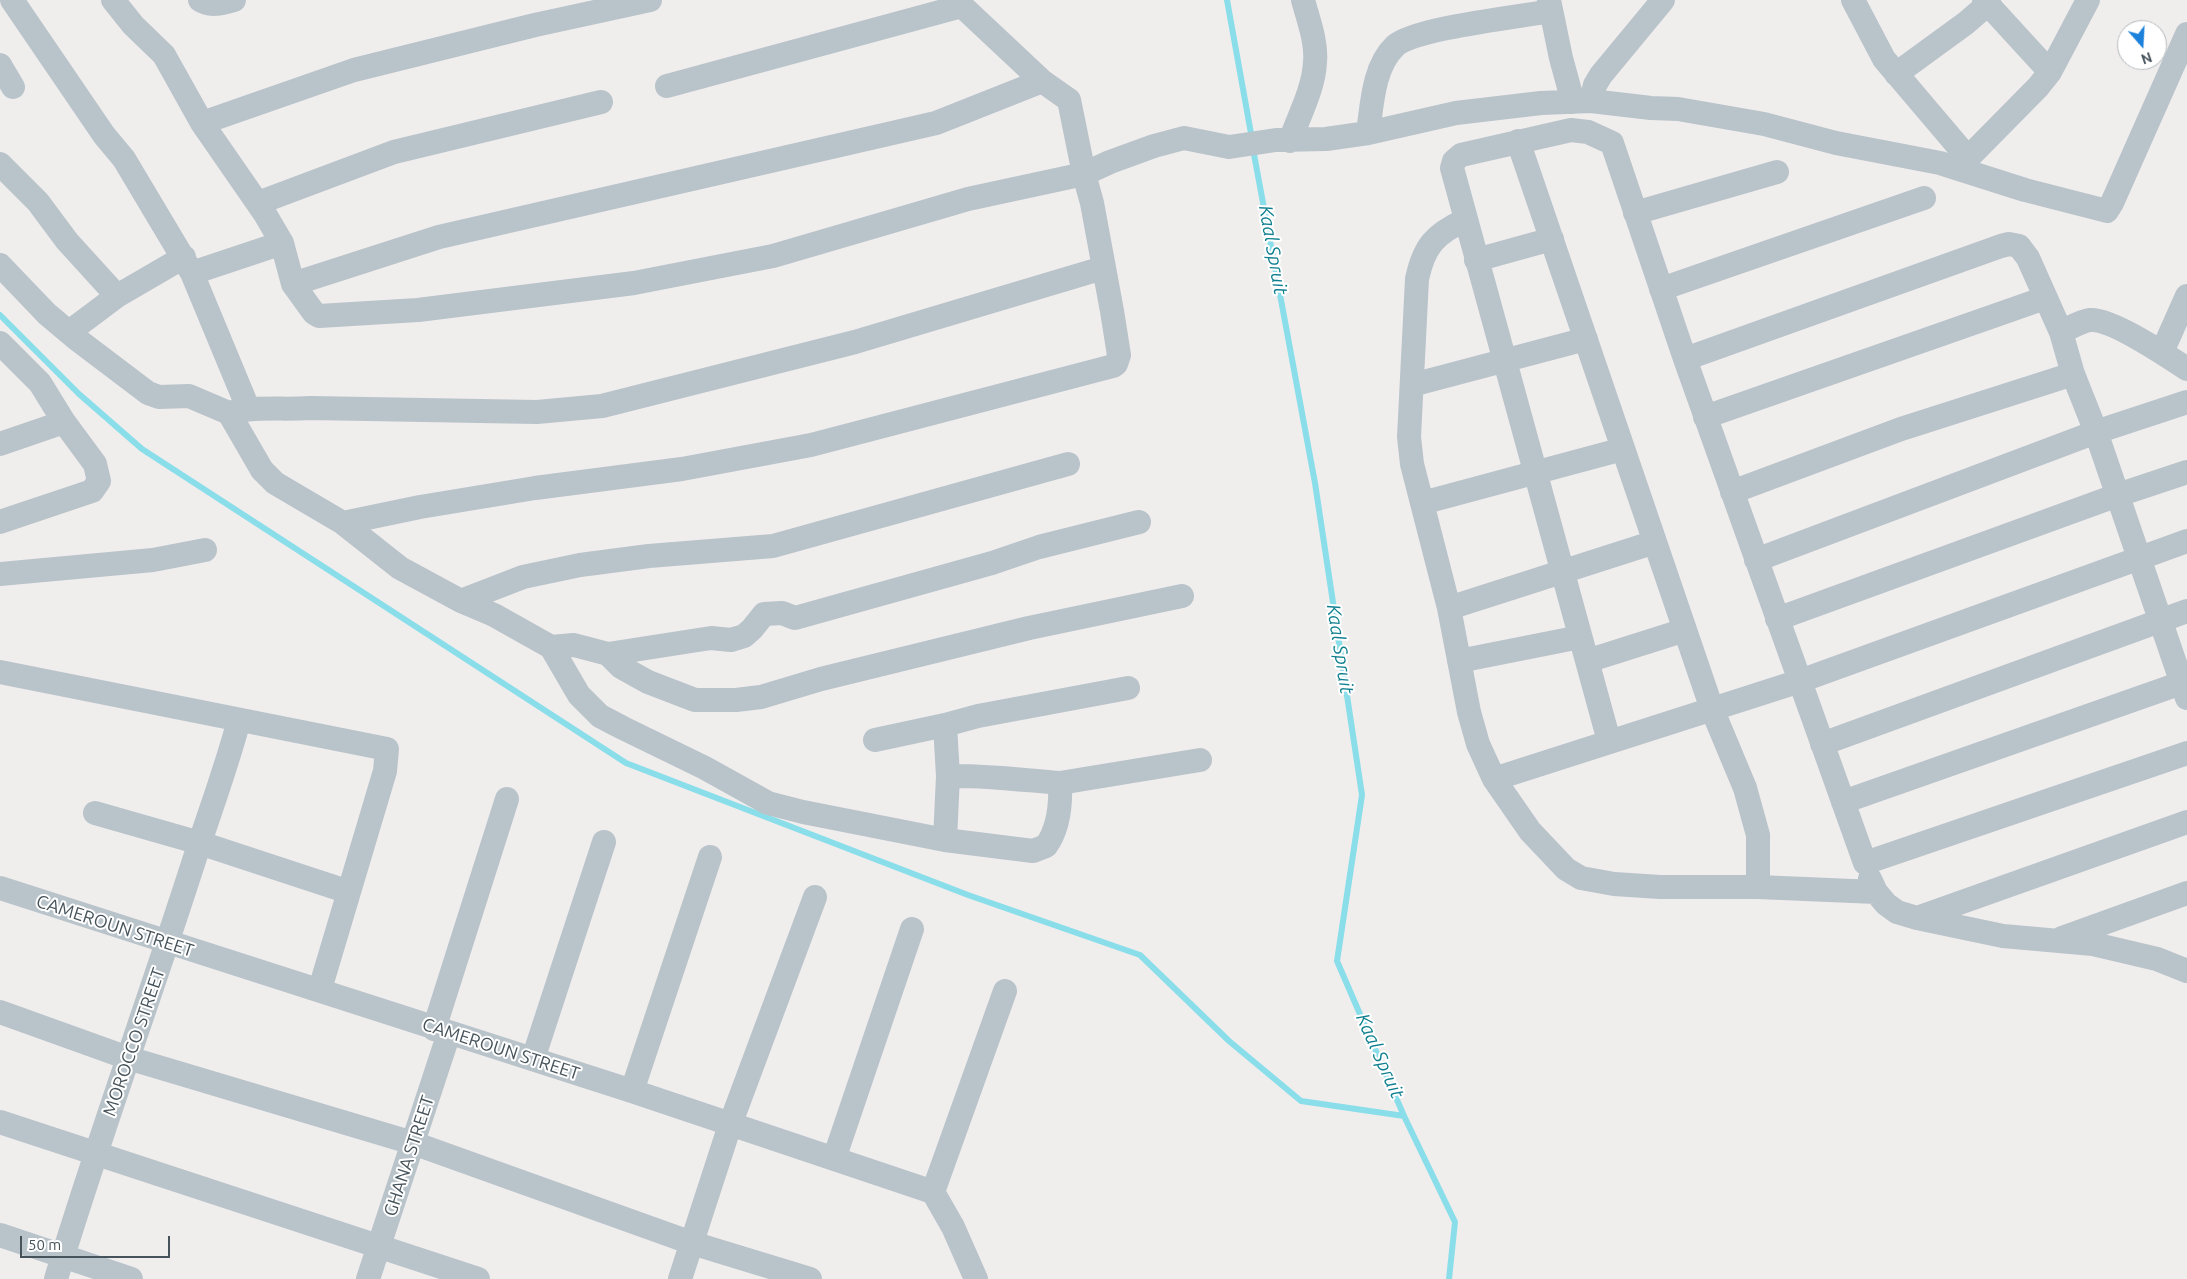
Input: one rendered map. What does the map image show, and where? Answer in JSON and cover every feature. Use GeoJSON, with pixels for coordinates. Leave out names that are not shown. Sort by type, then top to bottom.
{"type":"FeatureCollection","features":[{"type":"Feature","properties":{"kind":"street"},"geometry":{"type":"LineString","coordinates":[[12,0],[104,135],[124,159],[188,265],[238,410],[262,470],[276,483],[342,523],[400,568],[460,601],[494,615],[551,647],[579,695],[600,716],[705,768],[768,803],[803,812],[946,840],[1013,850],[1033,851],[1046,846],[1052,838],[1056,824],[1060,783]]}},
{"type":"Feature","properties":{"kind":"street"},"geometry":{"type":"LineString","coordinates":[[113,0],[133,25],[164,55],[202,123],[258,203],[282,243],[293,284],[314,313],[319,316],[418,310],[634,283],[773,256],[968,199],[1084,174],[1154,146],[1184,138],[1229,147],[1283,140],[1326,139],[1368,133],[1456,113],[1582,101],[1707,113],[1764,124],[1836,143],[1965,163],[2025,190],[2108,210],[2187,36]]}},
{"type":"Feature","properties":{"kind":"street"},"geometry":{"type":"LineString","coordinates":[[200,0],[212,4],[234,0]]}},
{"type":"Feature","properties":{"kind":"street"},"geometry":{"type":"LineString","coordinates":[[202,123],[354,70],[535,25],[650,0]]}},
{"type":"Feature","properties":{"kind":"street"},"geometry":{"type":"LineString","coordinates":[[1283,140],[1311,82],[1315,62],[1315,49],[1304,0]]}},
{"type":"Feature","properties":{"kind":"street"},"geometry":{"type":"LineString","coordinates":[[1582,101],[1663,0]]}},
{"type":"Feature","properties":{"kind":"street"},"geometry":{"type":"LineString","coordinates":[[1853,0],[1884,58],[1965,163]]}},
{"type":"Feature","properties":{"kind":"street"},"geometry":{"type":"LineString","coordinates":[[1965,163],[2050,72],[2088,0]]}},
{"type":"Feature","properties":{"kind":"street"},"geometry":{"type":"LineString","coordinates":[[1896,74],[1966,23],[1987,1],[2050,72]]}},
{"type":"Feature","properties":{"kind":"street"},"geometry":{"type":"LineString","coordinates":[[342,523],[420,507],[535,488],[682,469],[811,445],[1106,369],[1116,364],[1119,355],[1112,311],[1102,268],[1092,203],[1069,100],[1042,81],[960,3],[668,86]]}},
{"type":"Feature","properties":{"kind":"street"},"geometry":{"type":"LineString","coordinates":[[1368,133],[1374,90],[1380,70],[1395,46],[1407,38],[1419,34],[1550,6],[1561,58],[1582,101]]}},
{"type":"Feature","properties":{"kind":"street"},"geometry":{"type":"LineString","coordinates":[[0,65],[13,87]]}},
{"type":"Feature","properties":{"kind":"street"},"geometry":{"type":"LineString","coordinates":[[293,284],[439,237],[936,122],[1042,81]]}},
{"type":"Feature","properties":{"kind":"street"},"geometry":{"type":"LineString","coordinates":[[258,203],[394,152],[601,102]]}},
{"type":"Feature","properties":{"kind":"street"},"geometry":{"type":"LineString","coordinates":[[1609,741],[1452,168],[1454,161],[1461,155],[1571,130],[1588,132],[1607,139],[1612,143],[1684,359],[1876,892],[1890,908],[1917,918],[2003,936],[2093,944],[2183,966]]}},
{"type":"Feature","properties":{"kind":"street"},"geometry":{"type":"LineString","coordinates":[[1518,141],[1712,709],[1745,788],[1758,835],[1758,887]]}},
{"type":"Feature","properties":{"kind":"street"},"geometry":{"type":"LineString","coordinates":[[0,164],[38,202],[67,241],[117,296]]}},
{"type":"Feature","properties":{"kind":"street"},"geometry":{"type":"LineString","coordinates":[[1635,213],[1776,172]]}},
{"type":"Feature","properties":{"kind":"street"},"geometry":{"type":"LineString","coordinates":[[1661,289],[1924,198]]}},
{"type":"Feature","properties":{"kind":"street"},"geometry":{"type":"LineString","coordinates":[[1465,220],[1438,235],[1431,242],[1421,262],[1417,279],[1409,436],[1412,464],[1450,608],[1469,712],[1478,744],[1494,779],[1530,831],[1566,868],[1581,878],[1614,884],[1660,887],[1758,887],[1876,892]]}},
{"type":"Feature","properties":{"kind":"street"},"geometry":{"type":"LineString","coordinates":[[1476,260],[1552,239]]}},
{"type":"Feature","properties":{"kind":"street"},"geometry":{"type":"LineString","coordinates":[[69,332],[117,296],[188,265],[282,243]]}},
{"type":"Feature","properties":{"kind":"street"},"geometry":{"type":"LineString","coordinates":[[1684,359],[2009,244],[2019,246],[2024,251],[2061,332],[2073,374],[2096,432],[2185,687],[1843,802]]}},
{"type":"Feature","properties":{"kind":"street"},"geometry":{"type":"LineString","coordinates":[[0,265],[47,314],[153,396],[189,396],[238,410],[310,408],[537,412],[602,406],[855,342],[1102,268]]}},
{"type":"Feature","properties":{"kind":"street"},"geometry":{"type":"LineString","coordinates":[[2162,352],[2187,296]]}},
{"type":"Feature","properties":{"kind":"street"},"geometry":{"type":"LineString","coordinates":[[1705,417],[2044,298]]}},
{"type":"Feature","properties":{"kind":"street"},"geometry":{"type":"LineString","coordinates":[[2061,332],[2084,322],[2098,321],[2162,352],[2187,369]]}},
{"type":"Feature","properties":{"kind":"street"},"geometry":{"type":"LineString","coordinates":[[1412,385],[1586,339]]}},
{"type":"Feature","properties":{"kind":"street"},"geometry":{"type":"LineString","coordinates":[[0,522],[92,491],[98,484],[95,464],[64,422],[40,383],[5,355]]}},
{"type":"Feature","properties":{"kind":"street"},"geometry":{"type":"LineString","coordinates":[[1732,492],[1902,429],[2073,374]]}},
{"type":"Feature","properties":{"kind":"street"},"geometry":{"type":"LineString","coordinates":[[1756,560],[2096,432],[2187,402]]}},
{"type":"Feature","properties":{"kind":"street"},"geometry":{"type":"LineString","coordinates":[[0,444],[64,422]]}},
{"type":"Feature","properties":{"kind":"street"},"geometry":{"type":"LineString","coordinates":[[1422,503],[1624,449]]}},
{"type":"Feature","properties":{"kind":"street"},"geometry":{"type":"LineString","coordinates":[[460,601],[523,577],[580,565],[665,554],[773,546],[1068,464]]}},
{"type":"Feature","properties":{"kind":"street"},"geometry":{"type":"LineString","coordinates":[[1777,619],[2118,495],[2187,472]]}},
{"type":"Feature","properties":{"kind":"street"},"geometry":{"type":"LineString","coordinates":[[551,647],[574,645],[608,654],[711,638],[731,640],[744,636],[764,614],[782,613],[795,618],[1039,548],[1139,522]]}},
{"type":"Feature","properties":{"kind":"street"},"geometry":{"type":"LineString","coordinates":[[1450,608],[1655,542]]}},
{"type":"Feature","properties":{"kind":"street"},"geometry":{"type":"LineString","coordinates":[[1494,779],[1800,681],[2187,542]]}},
{"type":"Feature","properties":{"kind":"street"},"geometry":{"type":"LineString","coordinates":[[0,574],[153,560],[205,550]]}},
{"type":"Feature","properties":{"kind":"street"},"geometry":{"type":"LineString","coordinates":[[608,654],[621,667],[648,682],[695,700],[736,700],[761,697],[821,679],[1020,630],[1182,596]]}},
{"type":"Feature","properties":{"kind":"street"},"geometry":{"type":"LineString","coordinates":[[1822,744],[2187,611]]}},
{"type":"Feature","properties":{"kind":"street"},"geometry":{"type":"LineString","coordinates":[[1587,661],[1685,630]]}},
{"type":"Feature","properties":{"kind":"street"},"geometry":{"type":"LineString","coordinates":[[1459,661],[1580,637]]}},
{"type":"Feature","properties":{"kind":"street"},"geometry":{"type":"LineString","coordinates":[[0,672],[387,748],[385,771],[320,989]]}},
{"type":"Feature","properties":{"kind":"street"},"geometry":{"type":"LineString","coordinates":[[875,740],[978,716],[1128,688]]}},
{"type":"Feature","properties":{"kind":"street","name":"MOROCCO STREET"},"geometry":{"type":"LineString","coordinates":[[56,1279],[229,757],[239,720]]}},
{"type":"Feature","properties":{"kind":"street"},"geometry":{"type":"LineString","coordinates":[[945,725],[948,776],[946,840]]}},
{"type":"Feature","properties":{"kind":"street"},"geometry":{"type":"LineString","coordinates":[[1865,863],[2187,753]]}},
{"type":"Feature","properties":{"kind":"street"},"geometry":{"type":"LineString","coordinates":[[948,776],[1006,777],[1060,783],[1200,760]]}},
{"type":"Feature","properties":{"kind":"street","name":"GHANA STREET"},"geometry":{"type":"LineString","coordinates":[[368,1279],[412,1143],[441,1031],[507,799]]}},
{"type":"Feature","properties":{"kind":"street"},"geometry":{"type":"LineString","coordinates":[[95,813],[200,843],[350,892]]}},
{"type":"Feature","properties":{"kind":"street"},"geometry":{"type":"LineString","coordinates":[[1917,918],[2187,822]]}},
{"type":"Feature","properties":{"kind":"street"},"geometry":{"type":"LineString","coordinates":[[533,1059],[604,842]]}},
{"type":"Feature","properties":{"kind":"street"},"geometry":{"type":"LineString","coordinates":[[632,1091],[710,857]]}},
{"type":"Feature","properties":{"kind":"street","name":"CAMEROUN STREET"},"geometry":{"type":"LineString","coordinates":[[0,888],[168,943],[320,989],[441,1031],[632,1091],[933,1192]]}},
{"type":"Feature","properties":{"kind":"street"},"geometry":{"type":"LineString","coordinates":[[2053,941],[2187,893]]}},
{"type":"Feature","properties":{"kind":"street"},"geometry":{"type":"LineString","coordinates":[[680,1279],[730,1125],[815,896]]}},
{"type":"Feature","properties":{"kind":"street"},"geometry":{"type":"LineString","coordinates":[[834,1159],[912,929]]}},
{"type":"Feature","properties":{"kind":"street"},"geometry":{"type":"LineString","coordinates":[[976,1279],[953,1227],[933,1192],[1005,991]]}},
{"type":"Feature","properties":{"kind":"street"},"geometry":{"type":"LineString","coordinates":[[0,1012],[128,1058],[412,1143],[692,1243],[810,1279]]}},
{"type":"Feature","properties":{"kind":"street"},"geometry":{"type":"LineString","coordinates":[[0,1122],[478,1279]]}},
{"type":"Feature","properties":{"kind":"street"},"geometry":{"type":"LineString","coordinates":[[0,1235],[131,1279]]}},
{"type":"Feature","properties":{"kind":"waterway","name":"Kaal Spruit"},"geometry":{"type":"LineString","coordinates":[[1227,0],[1252,139]]}},
{"type":"Feature","properties":{"kind":"waterway","name":"Kaal Spruit"},"geometry":{"type":"LineString","coordinates":[[1253,149],[1315,483],[1362,795],[1337,961],[1404,1116],[1455,1222],[1449,1279]]}},
{"type":"Feature","properties":{"kind":"waterway"},"geometry":{"type":"LineString","coordinates":[[0,315],[79,394],[142,449],[626,763],[968,895],[1140,955],[1229,1041],[1301,1101],[1404,1116]]}}]}
